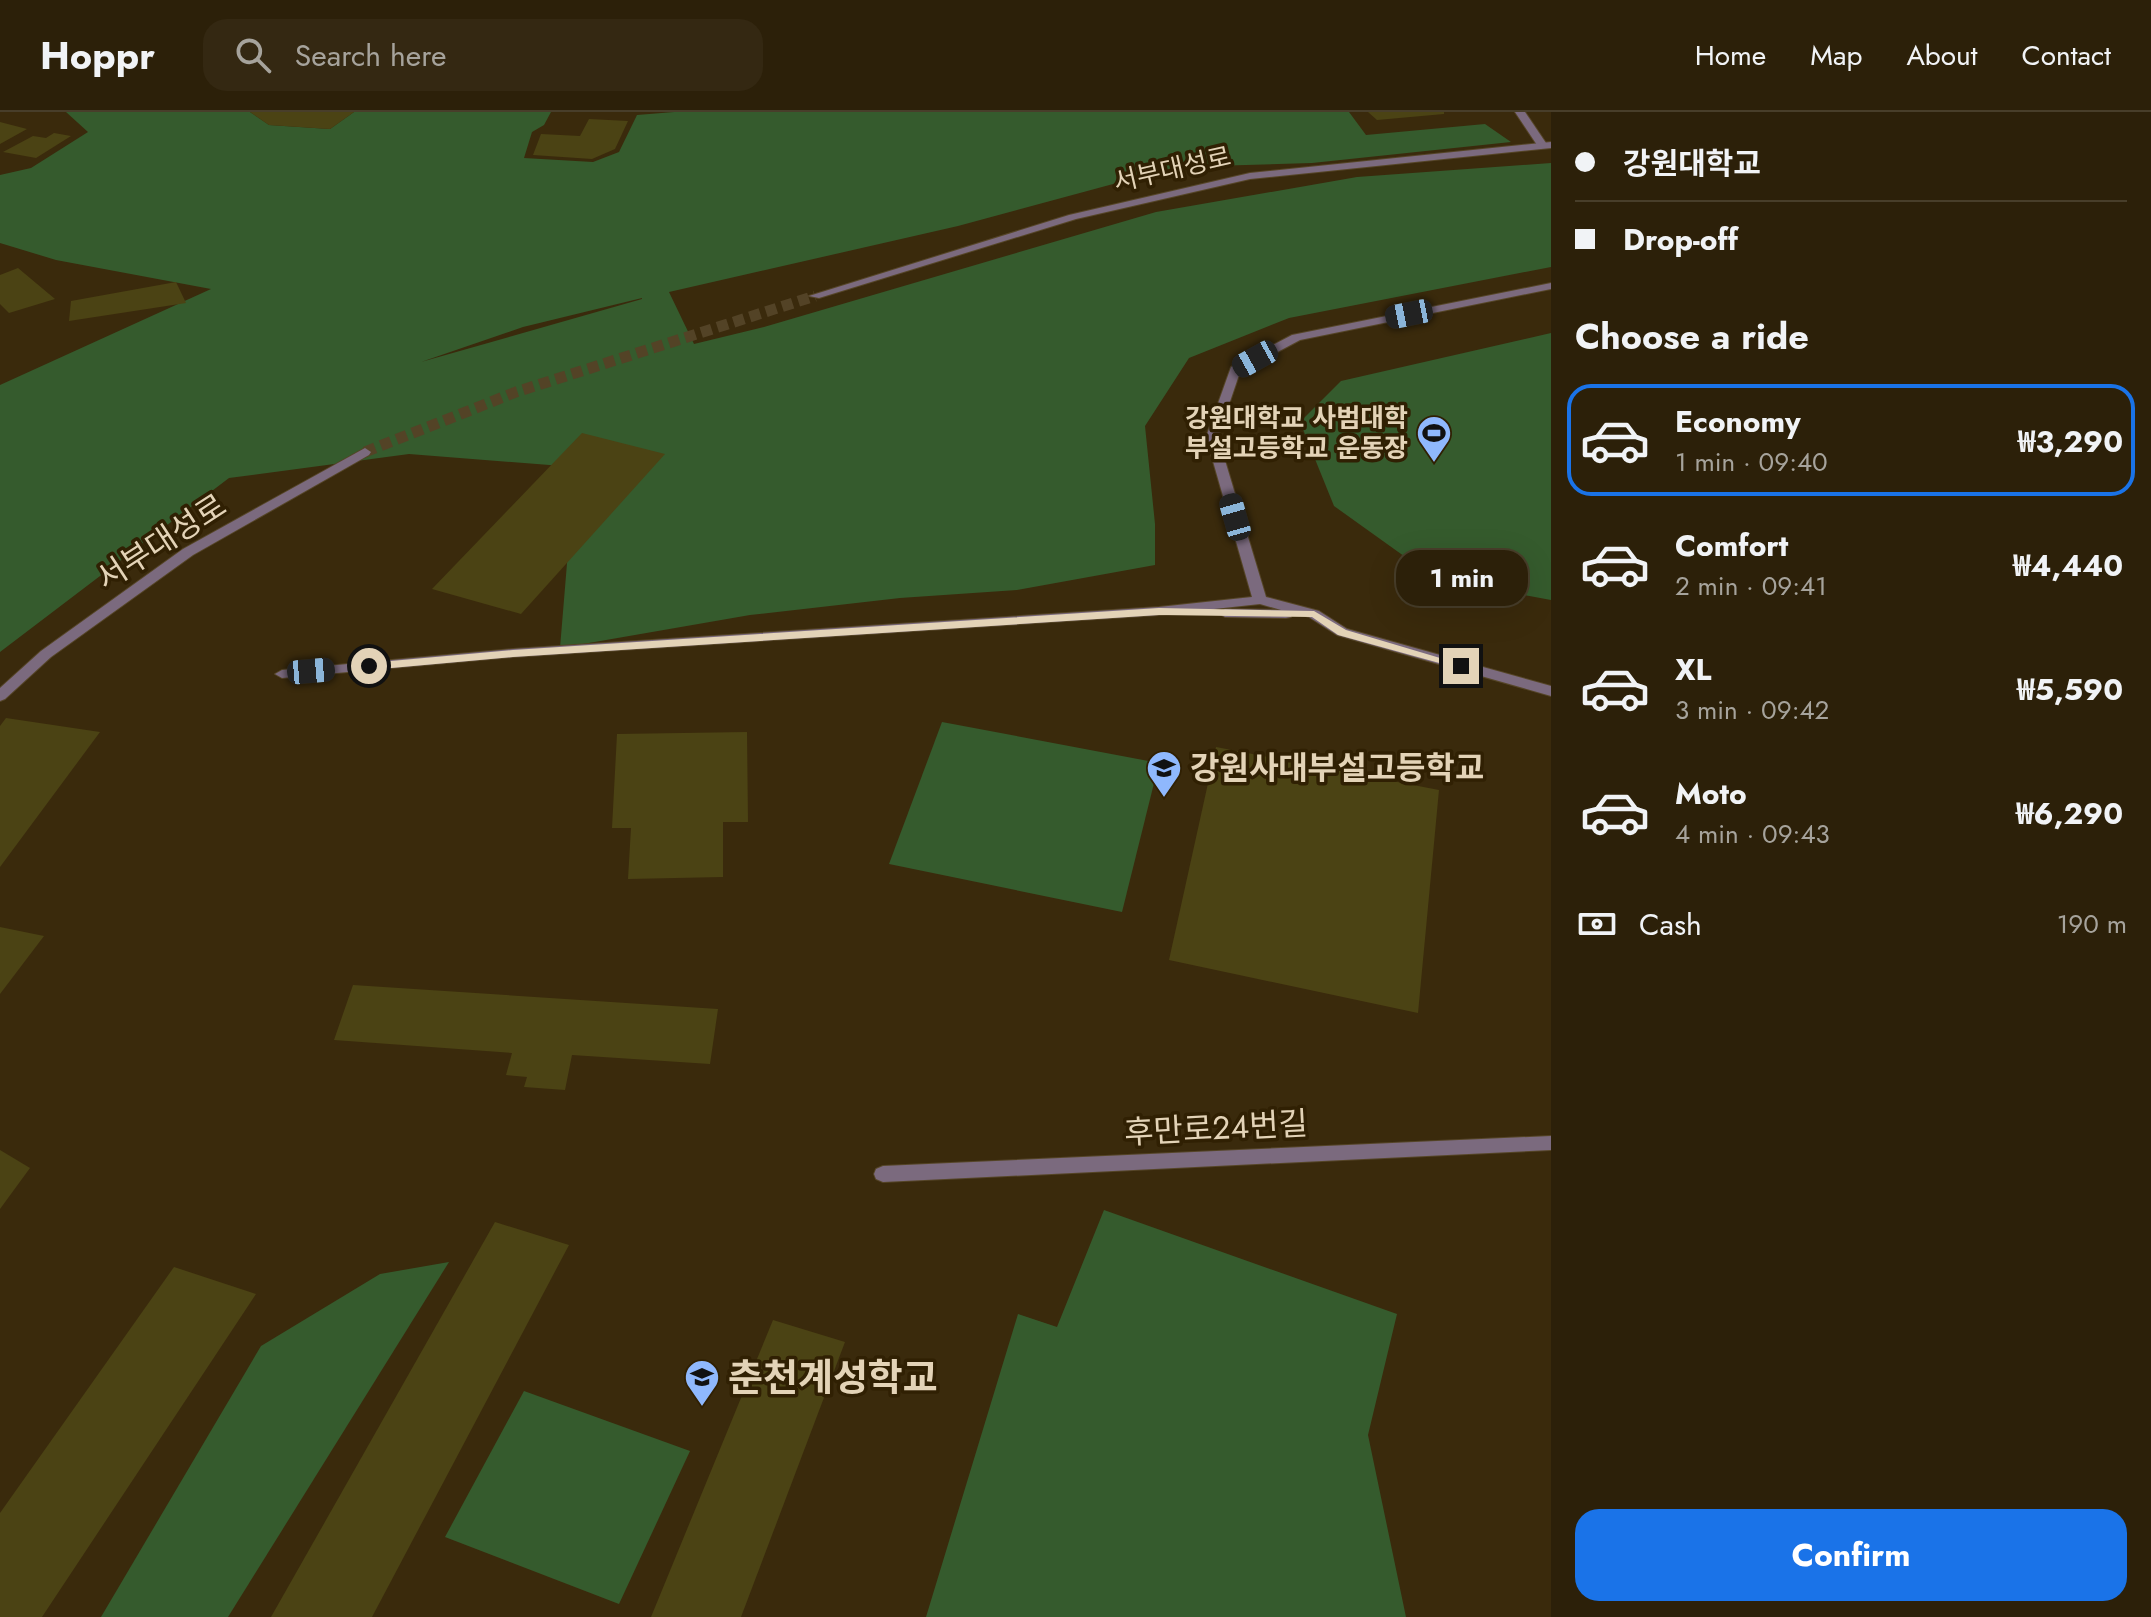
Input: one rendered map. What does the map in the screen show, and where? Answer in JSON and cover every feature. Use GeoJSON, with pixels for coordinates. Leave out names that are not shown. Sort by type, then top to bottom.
{"type":"FeatureCollection","features":[{"type":"Feature","properties":{"kind":"street"},"geometry":{"type":"LineString","coordinates":[[1520,112],[1547,146]]}},
{"type":"Feature","properties":{"kind":"street","name":"서부대성로"},"geometry":{"type":"LineString","coordinates":[[815,296],[1073,217],[1250,176],[1547,146]]}},
{"type":"Feature","properties":{"kind":"street"},"geometry":{"type":"LineString","coordinates":[[1260,600],[1212,437],[1235,370],[1296,337],[1551,286]]}},
{"type":"Feature","properties":{"kind":"street","name":"서부대성로"},"geometry":{"type":"LineString","coordinates":[[0,696],[46,654],[188,552],[365,452]]}},
{"type":"Feature","properties":{"kind":"street"},"geometry":{"type":"LineString","coordinates":[[282,674],[513,653],[1159,611],[1260,600],[1314,614],[1342,632],[1551,691]]}},
{"type":"Feature","properties":{"kind":"street"},"geometry":{"type":"LineString","coordinates":[[1159,611],[1314,614]]}},
{"type":"Feature","properties":{"kind":"street","name":"후만로24번길"},"geometry":{"type":"LineString","coordinates":[[883,1174],[1551,1143]]}},
{"type":"Feature","properties":{"kind":"green space"},"geometry":{"type":"Polygon","coordinates":[[[66,112],[250,112],[269,125],[330,129],[354,112],[551,112],[544,125],[532,132],[524,158],[593,162],[619,152],[637,115],[674,112],[1349,112],[1366,135],[1485,124],[1511,142],[1312,163],[1176,167],[958,226],[669,292],[694,344],[764,327],[1156,212],[1357,177],[1551,163],[1551,267],[1289,318],[1189,358],[1145,426],[1155,524],[1155,565],[1017,590],[900,598],[750,615],[560,648],[575,467],[409,454],[229,478],[0,652],[0,385],[211,289],[56,260],[0,243],[0,175],[31,168],[88,132],[66,112]],[[642,299],[523,327],[421,362],[642,299]]]}},
{"type":"Feature","properties":{"kind":"green space","name":"강원대학교 사범대학 부설고등학교 운동장"},"geometry":{"type":"Polygon","coordinates":[[[1551,333],[1551,600],[1436,579],[1334,506],[1300,422],[1341,381],[1551,333]]]}},
{"type":"Feature","properties":{"kind":"green space"},"geometry":{"type":"Polygon","coordinates":[[[942,722],[1159,763],[1122,912],[889,864],[942,722]]]}},
{"type":"Feature","properties":{"kind":"green space"},"geometry":{"type":"Polygon","coordinates":[[[1104,1210],[1397,1314],[1368,1435],[1406,1617],[926,1617],[1018,1314],[1057,1327],[1104,1210]]]}},
{"type":"Feature","properties":{"kind":"green space"},"geometry":{"type":"Polygon","coordinates":[[[449,1262],[228,1617],[101,1617],[261,1346],[380,1274],[449,1262]]]}},
{"type":"Feature","properties":{"kind":"green space"},"geometry":{"type":"Polygon","coordinates":[[[524,1391],[690,1451],[619,1604],[445,1537],[524,1391]]]}},
{"type":"Feature","properties":{"kind":"building"},"geometry":{"type":"Polygon","coordinates":[[[250,112],[354,112],[330,129],[269,125],[250,112]]]}},
{"type":"Feature","properties":{"kind":"building"},"geometry":{"type":"Polygon","coordinates":[[[1368,112],[1444,112],[1444,114],[1377,120],[1368,112]]]}},
{"type":"Feature","properties":{"kind":"building"},"geometry":{"type":"Polygon","coordinates":[[[589,119],[628,121],[615,149],[592,159],[533,155],[541,134],[580,136],[589,119]]]}},
{"type":"Feature","properties":{"kind":"building"},"geometry":{"type":"Polygon","coordinates":[[[0,122],[27,129],[0,144],[0,122]]]}},
{"type":"Feature","properties":{"kind":"building"},"geometry":{"type":"Polygon","coordinates":[[[54,133],[71,136],[36,158],[3,152],[33,136],[46,138],[54,133]]]}},
{"type":"Feature","properties":{"kind":"building"},"geometry":{"type":"Polygon","coordinates":[[[18,268],[55,299],[9,313],[0,304],[0,275],[18,268]]]}},
{"type":"Feature","properties":{"kind":"building"},"geometry":{"type":"Polygon","coordinates":[[[176,282],[186,303],[69,321],[71,301],[176,282]]]}},
{"type":"Feature","properties":{"kind":"building"},"geometry":{"type":"Polygon","coordinates":[[[582,433],[665,454],[521,614],[432,589],[582,433]]]}},
{"type":"Feature","properties":{"kind":"building"},"geometry":{"type":"Polygon","coordinates":[[[6,718],[100,732],[0,867],[0,726],[6,718]]]}},
{"type":"Feature","properties":{"kind":"building"},"geometry":{"type":"Polygon","coordinates":[[[747,732],[748,822],[723,822],[723,877],[628,879],[631,828],[612,828],[617,734],[747,732]]]}},
{"type":"Feature","properties":{"kind":"building"},"geometry":{"type":"Polygon","coordinates":[[[1216,747],[1439,790],[1418,1013],[1169,960],[1216,747]]]}},
{"type":"Feature","properties":{"kind":"building"},"geometry":{"type":"Polygon","coordinates":[[[0,927],[44,936],[0,994],[0,927]]]}},
{"type":"Feature","properties":{"kind":"building"},"geometry":{"type":"Polygon","coordinates":[[[353,985],[718,1009],[710,1064],[572,1055],[565,1090],[524,1087],[527,1077],[506,1075],[512,1053],[334,1040],[353,985]]]}},
{"type":"Feature","properties":{"kind":"building"},"geometry":{"type":"Polygon","coordinates":[[[0,1150],[30,1168],[0,1209],[0,1150]]]}},
{"type":"Feature","properties":{"kind":"building"},"geometry":{"type":"Polygon","coordinates":[[[495,1222],[569,1245],[372,1617],[271,1617],[495,1222]]]}},
{"type":"Feature","properties":{"kind":"building"},"geometry":{"type":"Polygon","coordinates":[[[174,1267],[256,1294],[42,1617],[0,1617],[0,1513],[174,1267]]]}},
{"type":"Feature","properties":{"kind":"building"},"geometry":{"type":"Polygon","coordinates":[[[773,1320],[845,1342],[741,1617],[651,1617],[773,1320]]]}},
{"type":"Feature","properties":{"kind":"tunnel"},"geometry":{"type":"LineString","coordinates":[[365,452],[516,392],[815,296]]}},
{"type":"Feature","properties":{"kind":"place","name":"강원대학교 사범대학 부설고등학교 운동장"},"geometry":{"type":"Point","coordinates":[1434,464]}},
{"type":"Feature","properties":{"kind":"place","name":"강원사대부설고등학교"},"geometry":{"type":"Point","coordinates":[1164,799]}},
{"type":"Feature","properties":{"kind":"place","name":"춘천계성학교"},"geometry":{"type":"Point","coordinates":[702,1408]}},
{"type":"Feature","properties":{"kind":"route"},"geometry":{"type":"LineString","coordinates":[[369,666],[513,653],[1159,611],[1314,614],[1342,632],[1461,666]]}}]}
